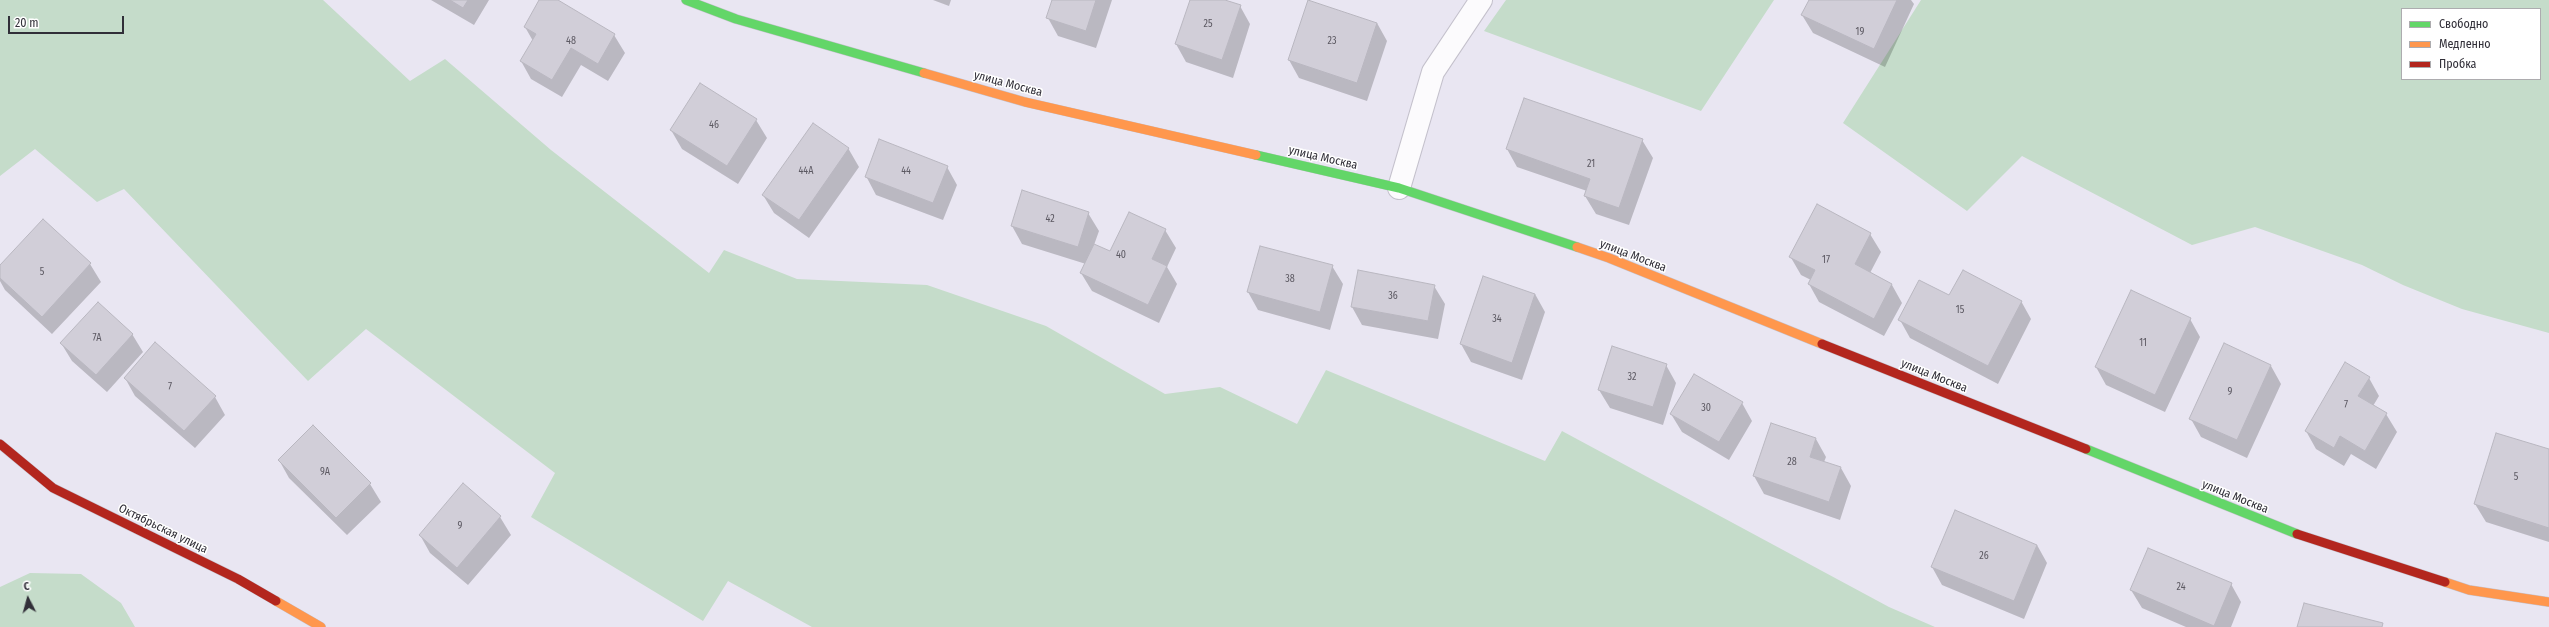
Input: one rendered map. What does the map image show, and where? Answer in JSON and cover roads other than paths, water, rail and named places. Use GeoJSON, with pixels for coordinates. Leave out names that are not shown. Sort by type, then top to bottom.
{"type":"FeatureCollection","features":[{"type":"Feature","properties":{"kind":"street","name":"улица Москва"},"geometry":{"type":"LineString","coordinates":[[686,0],[736,19],[1025,102],[1399,188],[1609,258],[2306,538],[2469,590],[2549,602]]}},
{"type":"Feature","properties":{"kind":"street"},"geometry":{"type":"LineString","coordinates":[[1399,188],[1432,72],[1481,0]]}},
{"type":"Feature","properties":{"kind":"street","name":"Октябрьская улица"},"geometry":{"type":"LineString","coordinates":[[0,444],[52,488],[238,579],[321,627]]}}]}
